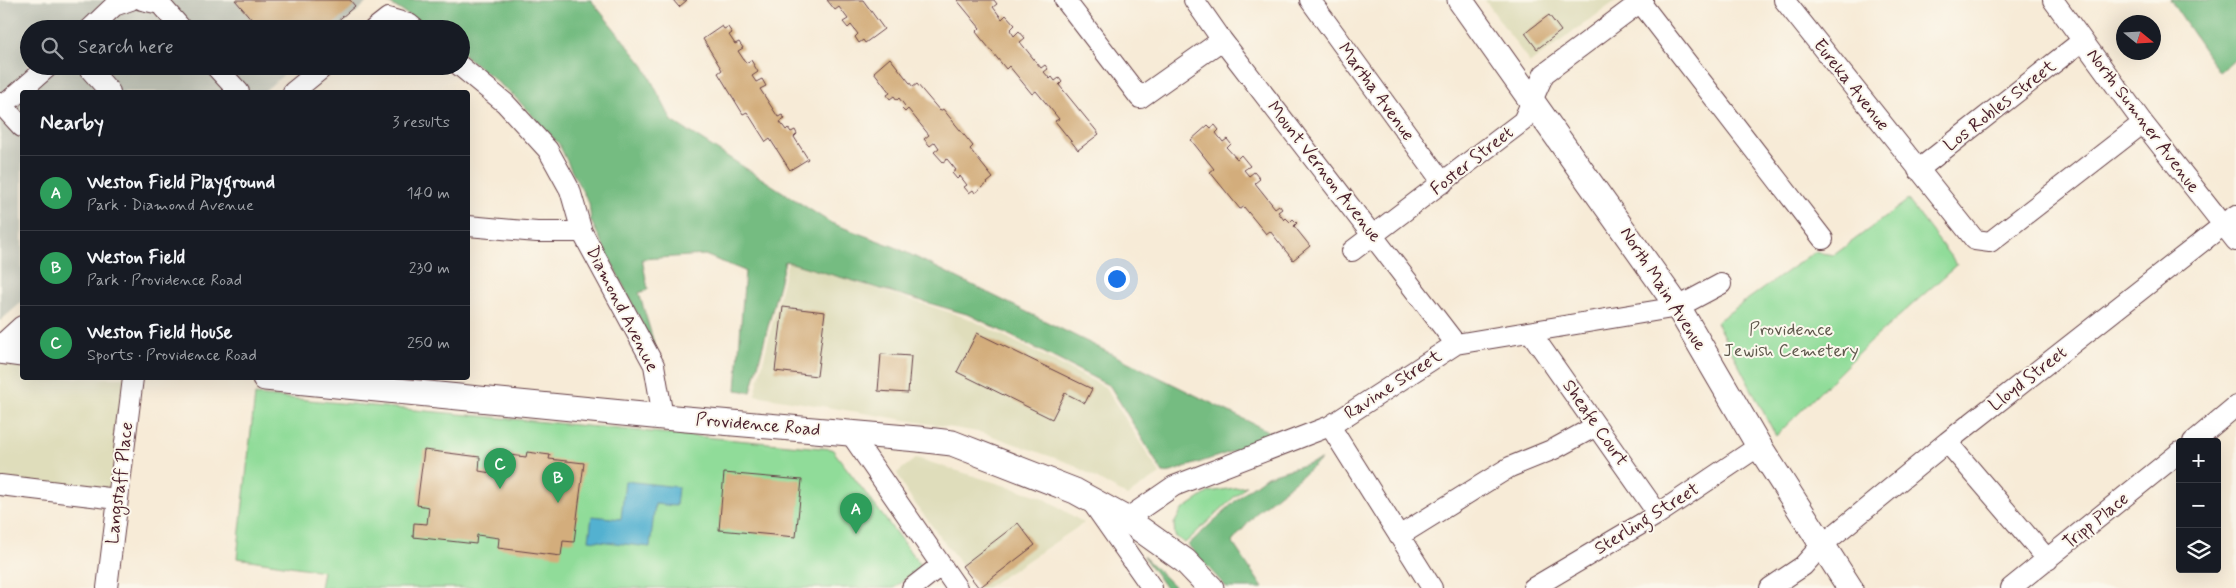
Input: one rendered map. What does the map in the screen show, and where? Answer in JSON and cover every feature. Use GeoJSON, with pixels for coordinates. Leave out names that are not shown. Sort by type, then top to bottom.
{"type":"FeatureCollection","features":[{"type":"Feature","properties":{"kind":"main road","name":"North Main Avenue"},"geometry":{"type":"LineString","coordinates":[[1460,0],[1532,98],[1678,307],[1759,446],[1850,588]]}},
{"type":"Feature","properties":{"kind":"main road"},"geometry":{"type":"LineString","coordinates":[[0,351],[20,354]]}},
{"type":"Feature","properties":{"kind":"main road","name":"Providence Road"},"geometry":{"type":"LineString","coordinates":[[285,380],[952,443],[1005,463],[1089,499],[1126,519],[1186,561],[1211,588]]}},
{"type":"Feature","properties":{"kind":"street"},"geometry":{"type":"LineString","coordinates":[[99,20],[114,6],[131,0]]}},
{"type":"Feature","properties":{"kind":"street"},"geometry":{"type":"LineString","coordinates":[[142,0],[160,4],[174,20]]}},
{"type":"Feature","properties":{"kind":"street"},"geometry":{"type":"LineString","coordinates":[[1065,0],[1140,98],[1222,40]]}},
{"type":"Feature","properties":{"kind":"street","name":"Mount Vernon Avenue"},"geometry":{"type":"LineString","coordinates":[[1194,0],[1222,40],[1456,344]]}},
{"type":"Feature","properties":{"kind":"street","name":"Martha Avenue"},"geometry":{"type":"LineString","coordinates":[[1310,0],[1443,183]]}},
{"type":"Feature","properties":{"kind":"street","name":"Eureka Avenue"},"geometry":{"type":"LineString","coordinates":[[1784,0],[1975,240],[1990,242],[2143,123]]}},
{"type":"Feature","properties":{"kind":"street","name":"North Sumner Avenue"},"geometry":{"type":"LineString","coordinates":[[2052,0],[2143,123],[2230,220],[2236,241]]}},
{"type":"Feature","properties":{"kind":"street"},"geometry":{"type":"LineString","coordinates":[[1642,1],[1823,239]]}},
{"type":"Feature","properties":{"kind":"street","name":"Foster Street"},"geometry":{"type":"LineString","coordinates":[[1352,251],[1524,121],[1532,98],[1544,74],[1642,1]]}},
{"type":"Feature","properties":{"kind":"street","name":"Los Robles Street"},"geometry":{"type":"LineString","coordinates":[[1918,170],[2082,41]]}},
{"type":"Feature","properties":{"kind":"street","name":"Diamond Avenue"},"geometry":{"type":"LineString","coordinates":[[470,74],[505,103],[548,150],[570,190],[582,232],[654,365],[662,417]]}},
{"type":"Feature","properties":{"kind":"street"},"geometry":{"type":"LineString","coordinates":[[20,125],[2,104],[38,75]]}},
{"type":"Feature","properties":{"kind":"street"},"geometry":{"type":"LineString","coordinates":[[95,75],[108,90]]}},
{"type":"Feature","properties":{"kind":"street"},"geometry":{"type":"LineString","coordinates":[[223,75],[237,90]]}},
{"type":"Feature","properties":{"kind":"street"},"geometry":{"type":"LineString","coordinates":[[295,90],[314,75]]}},
{"type":"Feature","properties":{"kind":"street","name":"Lloyd Street"},"geometry":{"type":"LineString","coordinates":[[1770,588],[1803,566],[1822,544],[1947,442],[2230,220]]}},
{"type":"Feature","properties":{"kind":"street"},"geometry":{"type":"LineString","coordinates":[[470,226],[537,232],[582,232]]}},
{"type":"Feature","properties":{"kind":"street","name":"Ravine Street"},"geometry":{"type":"LineString","coordinates":[[1126,519],[1174,486],[1330,426],[1456,344],[1678,307],[1721,284]]}},
{"type":"Feature","properties":{"kind":"street"},"geometry":{"type":"LineString","coordinates":[[0,346],[20,328]]}},
{"type":"Feature","properties":{"kind":"street","name":"Sheafe Court"},"geometry":{"type":"LineString","coordinates":[[1531,333],[1658,514]]}},
{"type":"Feature","properties":{"kind":"street","name":"Langstaff Place"},"geometry":{"type":"LineString","coordinates":[[107,588],[133,380]]}},
{"type":"Feature","properties":{"kind":"street"},"geometry":{"type":"LineString","coordinates":[[2197,438],[2236,406]]}},
{"type":"Feature","properties":{"kind":"street"},"geometry":{"type":"LineString","coordinates":[[1330,426],[1432,588]]}},
{"type":"Feature","properties":{"kind":"street"},"geometry":{"type":"LineString","coordinates":[[1399,536],[1510,467],[1554,449],[1596,426]]}},
{"type":"Feature","properties":{"kind":"street"},"geometry":{"type":"LineString","coordinates":[[850,433],[957,588]]}},
{"type":"Feature","properties":{"kind":"street"},"geometry":{"type":"LineString","coordinates":[[1947,442],[2048,560]]}},
{"type":"Feature","properties":{"kind":"street","name":"Sterling Street"},"geometry":{"type":"LineString","coordinates":[[1533,588],[1658,514],[1759,446]]}},
{"type":"Feature","properties":{"kind":"street","name":"Tripp Place"},"geometry":{"type":"LineString","coordinates":[[2011,588],[2176,455]]}},
{"type":"Feature","properties":{"kind":"street"},"geometry":{"type":"LineString","coordinates":[[0,485],[117,499]]}},
{"type":"Feature","properties":{"kind":"street"},"geometry":{"type":"LineString","coordinates":[[1089,499],[1152,588]]}},
{"type":"Feature","properties":{"kind":"street"},"geometry":{"type":"LineString","coordinates":[[912,588],[940,566]]}},
{"type":"Feature","properties":{"kind":"shaded area"},"geometry":{"type":"Polygon","coordinates":[[[0,0],[370,0],[347,20],[20,20],[20,75],[283,75],[265,90],[20,90],[20,304],[0,321],[0,0]]]}},
{"type":"Feature","properties":{"kind":"shaded area"},"geometry":{"type":"Polygon","coordinates":[[[1485,0],[1617,0],[1530,63],[1485,0]]]}},
{"type":"Feature","properties":{"kind":"shaded area"},"geometry":{"type":"Polygon","coordinates":[[[788,261],[970,319],[1105,387],[1160,474],[1127,496],[1072,464],[984,433],[755,395],[788,261]]]}},
{"type":"Feature","properties":{"kind":"shaded area"},"geometry":{"type":"Polygon","coordinates":[[[20,335],[20,380],[127,380],[111,493],[0,481],[0,353],[20,335]]]}},
{"type":"Feature","properties":{"kind":"shaded area"},"geometry":{"type":"Polygon","coordinates":[[[916,458],[1042,497],[1084,523],[986,588],[979,588],[907,493],[897,473],[916,458]]]}},
{"type":"Feature","properties":{"kind":"green space"},"geometry":{"type":"Polygon","coordinates":[[[384,0],[591,0],[644,66],[672,121],[831,223],[895,247],[1278,436],[1163,473],[1110,386],[970,315],[785,261],[751,392],[736,390],[745,271],[705,255],[642,259],[648,289],[639,293],[657,353],[591,221],[589,203],[559,144],[513,95],[470,59],[470,20],[416,20],[384,0]]]}},
{"type":"Feature","properties":{"kind":"green space"},"geometry":{"type":"Polygon","coordinates":[[[2170,0],[2236,0],[2236,58],[2219,72],[2170,0]]]}},
{"type":"Feature","properties":{"kind":"green space","name":"Providence Jewish Cemetery"},"geometry":{"type":"Polygon","coordinates":[[[1908,200],[1957,265],[1870,342],[1776,436],[1716,322],[1814,252],[1834,255],[1908,200]]]}},
{"type":"Feature","properties":{"kind":"green space"},"geometry":{"type":"Polygon","coordinates":[[[255,395],[832,449],[921,566],[894,588],[320,588],[323,571],[237,558],[255,395]]]}},
{"type":"Feature","properties":{"kind":"green space"},"geometry":{"type":"Polygon","coordinates":[[[1321,460],[1259,510],[1232,542],[1263,588],[1227,588],[1188,545],[1245,492],[1267,476],[1321,460]]]}},
{"type":"Feature","properties":{"kind":"green space"},"geometry":{"type":"Polygon","coordinates":[[[1246,486],[1185,543],[1175,536],[1174,524],[1182,510],[1209,492],[1246,486]]]}},
{"type":"Feature","properties":{"kind":"green space"},"geometry":{"type":"Polygon","coordinates":[[[1143,556],[1176,588],[1166,588],[1143,556]]]}},
{"type":"Feature","properties":{"kind":"water"},"geometry":{"type":"Polygon","coordinates":[[[625,481],[678,487],[676,506],[655,504],[650,547],[589,540],[592,516],[621,519],[625,481]]]}},
{"type":"Feature","properties":{"kind":"building"},"geometry":{"type":"Polygon","coordinates":[[[235,0],[350,0],[355,6],[339,20],[252,20],[235,0]]]}},
{"type":"Feature","properties":{"kind":"building"},"geometry":{"type":"Polygon","coordinates":[[[673,0],[687,0],[679,7],[673,0]]]}},
{"type":"Feature","properties":{"kind":"building"},"geometry":{"type":"Polygon","coordinates":[[[827,0],[863,0],[884,29],[865,43],[863,40],[859,43],[855,37],[858,34],[851,25],[848,28],[843,22],[848,19],[839,7],[835,10],[827,0]]]}},
{"type":"Feature","properties":{"kind":"building"},"geometry":{"type":"Polygon","coordinates":[[[957,0],[994,0],[997,4],[993,7],[1002,19],[1006,15],[1015,25],[1010,30],[1014,36],[1019,31],[1025,38],[1020,42],[1041,68],[1045,65],[1048,69],[1044,72],[1050,79],[1052,77],[1055,81],[1059,78],[1062,82],[1059,85],[1099,134],[1078,150],[1055,121],[1059,119],[1036,91],[1032,94],[1009,66],[1006,69],[976,32],[980,28],[957,0]]]}},
{"type":"Feature","properties":{"kind":"building"},"geometry":{"type":"Polygon","coordinates":[[[1549,15],[1561,31],[1537,49],[1525,33],[1549,15]]]}},
{"type":"Feature","properties":{"kind":"building"},"geometry":{"type":"Polygon","coordinates":[[[722,26],[724,29],[728,27],[732,33],[729,35],[735,44],[739,42],[743,48],[738,51],[746,63],[751,60],[758,72],[752,76],[756,82],[762,79],[766,86],[760,89],[778,117],[782,115],[785,119],[780,122],[786,130],[788,128],[791,132],[795,130],[797,134],[794,137],[808,159],[790,170],[770,139],[766,142],[747,112],[743,114],[718,73],[722,70],[703,39],[722,26]]]}},
{"type":"Feature","properties":{"kind":"building"},"geometry":{"type":"Polygon","coordinates":[[[890,58],[913,87],[917,84],[940,111],[943,109],[973,146],[970,149],[993,178],[975,193],[973,190],[969,193],[964,187],[967,185],[960,176],[957,179],[952,173],[956,170],[947,159],[943,162],[934,152],[939,148],[935,142],[930,146],[924,139],[929,135],[908,109],[905,112],[902,109],[905,106],[899,98],[897,100],[894,96],[890,99],[887,95],[890,93],[874,72],[890,58]]]}},
{"type":"Feature","properties":{"kind":"building"},"geometry":{"type":"Polygon","coordinates":[[[1208,125],[1211,128],[1215,125],[1219,130],[1216,133],[1223,142],[1227,139],[1231,144],[1227,148],[1237,159],[1241,155],[1250,166],[1244,170],[1249,176],[1254,172],[1260,179],[1255,183],[1275,208],[1279,205],[1282,209],[1278,212],[1284,220],[1286,218],[1290,222],[1293,219],[1297,223],[1294,226],[1310,246],[1293,260],[1270,231],[1266,234],[1244,207],[1240,209],[1210,172],[1214,169],[1191,140],[1208,125]]]}},
{"type":"Feature","properties":{"kind":"building"},"geometry":{"type":"Polygon","coordinates":[[[783,307],[825,312],[817,376],[775,371],[783,307]]]}},
{"type":"Feature","properties":{"kind":"building"},"geometry":{"type":"Polygon","coordinates":[[[977,333],[1092,389],[1085,403],[1065,393],[1052,419],[957,372],[977,333]]]}},
{"type":"Feature","properties":{"kind":"building"},"geometry":{"type":"Polygon","coordinates":[[[881,354],[911,356],[908,393],[878,391],[881,354]]]}},
{"type":"Feature","properties":{"kind":"building"},"geometry":{"type":"Polygon","coordinates":[[[424,450],[480,457],[479,471],[491,473],[493,453],[526,457],[527,452],[550,455],[549,459],[584,463],[574,542],[563,541],[561,556],[498,548],[499,538],[477,535],[476,544],[413,537],[414,523],[427,524],[429,507],[417,505],[424,450]]]}},
{"type":"Feature","properties":{"kind":"building"},"geometry":{"type":"Polygon","coordinates":[[[724,473],[802,480],[796,537],[719,530],[724,473]]]}},
{"type":"Feature","properties":{"kind":"building"},"geometry":{"type":"Polygon","coordinates":[[[1018,523],[1035,545],[979,588],[962,566],[1018,523]]]}},
{"type":"Feature","properties":{"kind":"place","name":"Weston Field House"},"geometry":{"type":"Point","coordinates":[500,489]}},
{"type":"Feature","properties":{"kind":"place","name":"Weston Field"},"geometry":{"type":"Point","coordinates":[558,503]}},
{"type":"Feature","properties":{"kind":"place","name":"Weston Field Playground"},"geometry":{"type":"Point","coordinates":[856,534]}}]}
